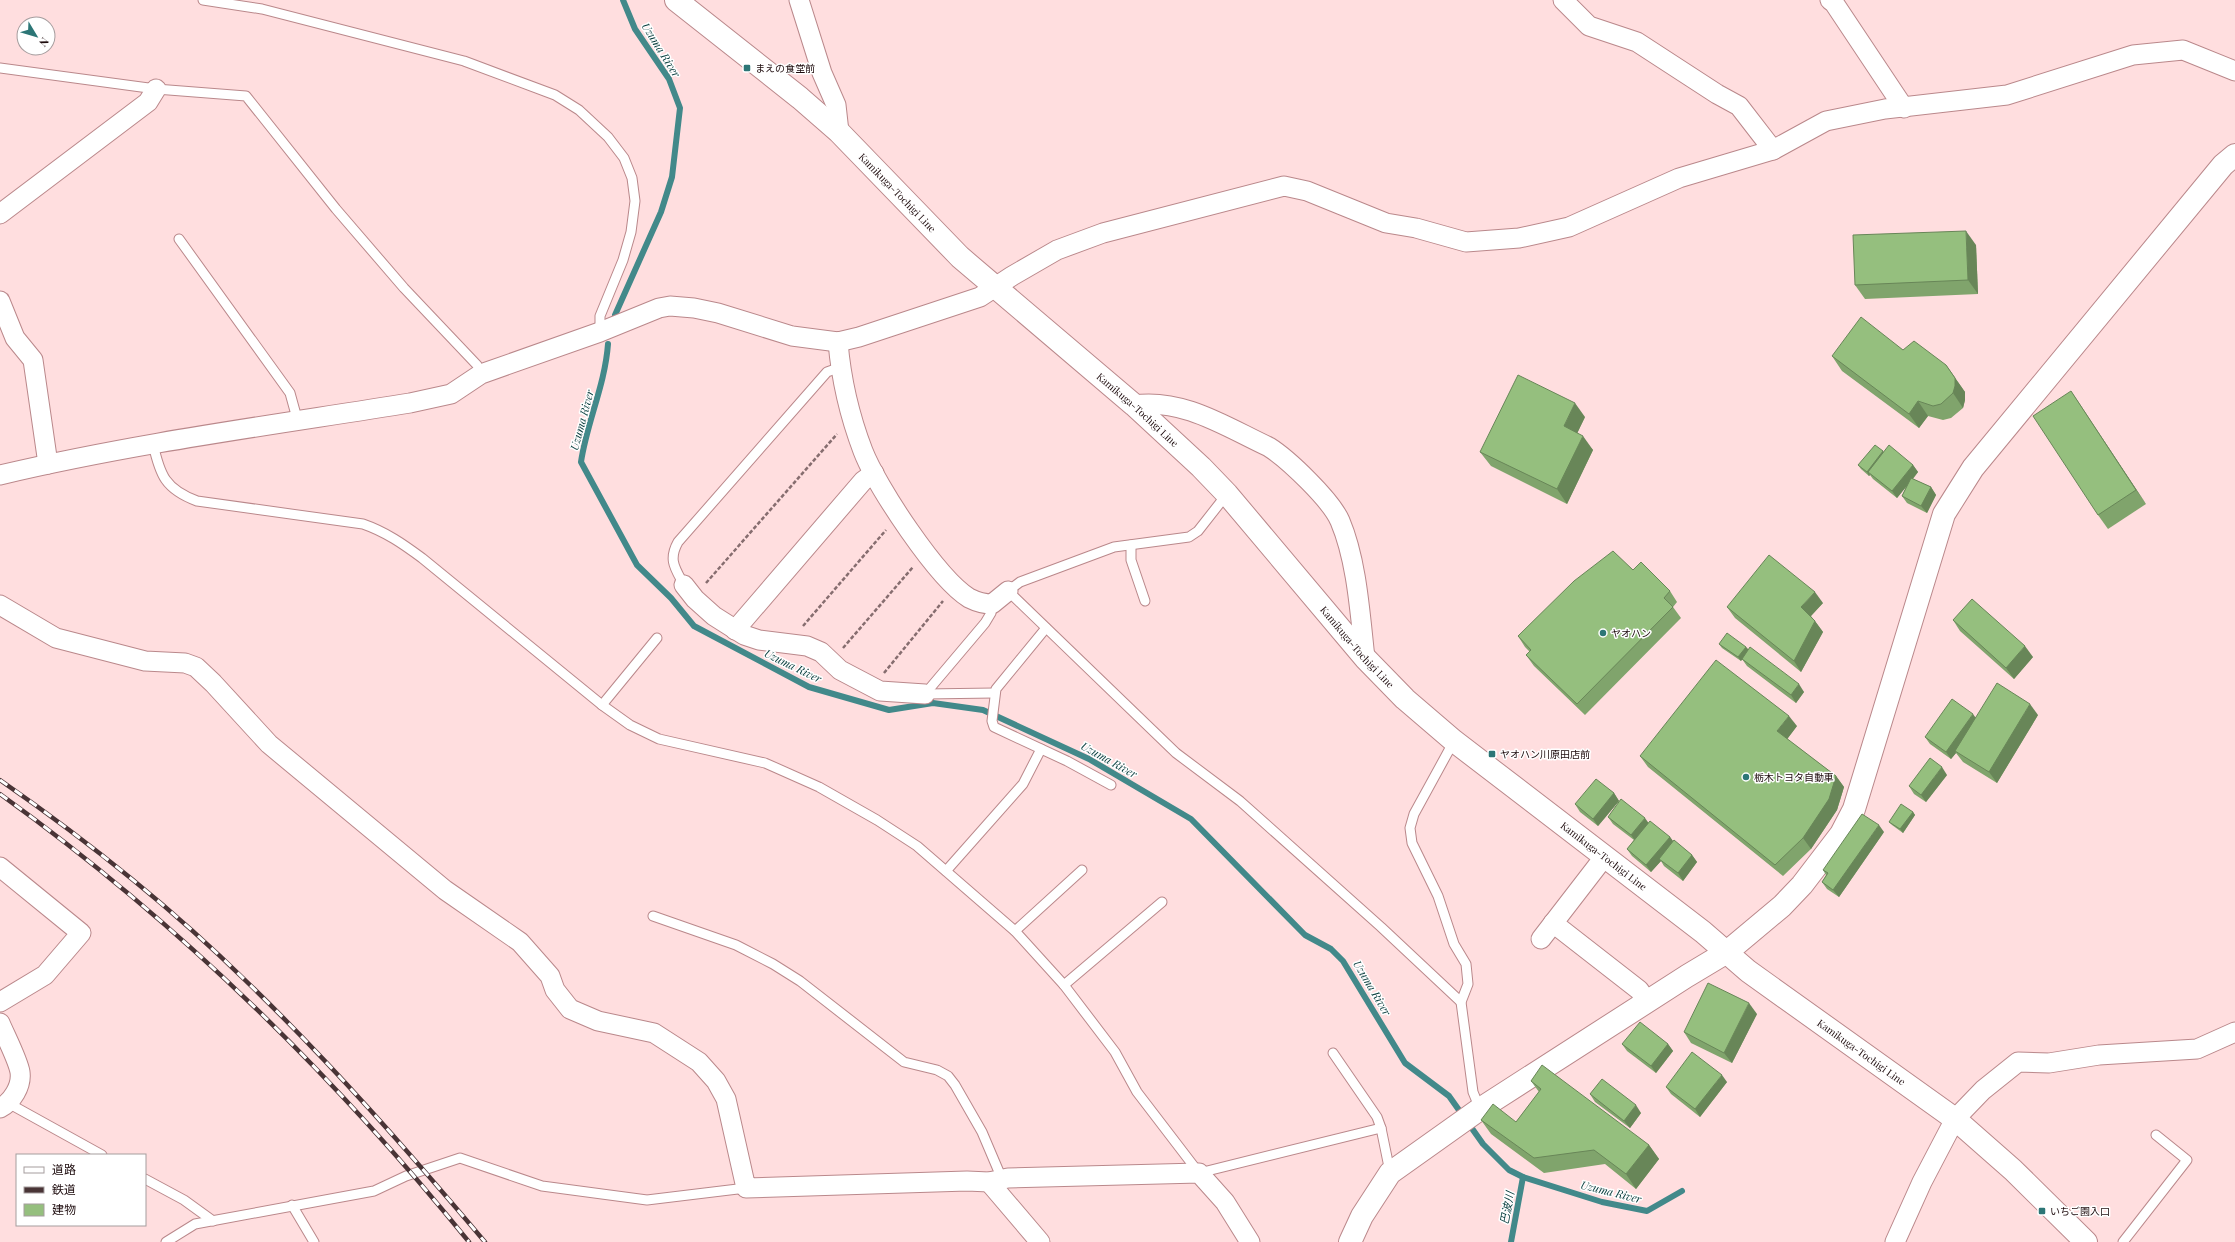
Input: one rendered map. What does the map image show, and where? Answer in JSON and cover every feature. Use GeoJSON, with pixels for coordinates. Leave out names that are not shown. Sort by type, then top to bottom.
{"type":"FeatureCollection","features":[{"type":"Feature","properties":{"kind":"main road","name":"Kamikuga-Tochigi Line"},"geometry":{"type":"LineString","coordinates":[[676,0],[800,98],[839,132],[933,231],[995,288],[1134,405],[1201,467],[1227,494],[1365,658],[1405,699],[1454,741],[1605,856],[1727,952],[1748,971],[1955,1119],[2013,1170],[2086,1242]]}},
{"type":"Feature","properties":{"kind":"main road"},"geometry":{"type":"LineString","coordinates":[[1350,1242],[1362,1216],[1390,1173],[1477,1110],[1647,1001],[1727,952],[1782,906],[1826,856],[1854,809],[1944,514],[1972,468],[2223,164],[2235,155]]}},
{"type":"Feature","properties":{"kind":"street"},"geometry":{"type":"LineString","coordinates":[[799,0],[822,73],[836,105],[839,132]]}},
{"type":"Feature","properties":{"kind":"street"},"geometry":{"type":"LineString","coordinates":[[1563,0],[1589,26],[1637,42],[1717,94],[1739,106],[1772,150]]}},
{"type":"Feature","properties":{"kind":"street"},"geometry":{"type":"LineString","coordinates":[[1830,0],[1834,3],[1904,108]]}},
{"type":"Feature","properties":{"kind":"street"},"geometry":{"type":"LineString","coordinates":[[0,475],[152,444],[298,422],[410,403],[451,394],[481,374],[600,332],[659,308],[670,306],[694,308],[792,336],[838,342],[859,337],[980,297],[1057,250],[1103,233],[1284,186],[1307,191],[1386,223],[1416,228],[1466,242],[1519,238],[1568,227],[1679,178],[1772,150],[1826,121],[1884,109],[1904,108],[2008,95],[2133,55],[2169,50],[2183,50],[2235,70]]}},
{"type":"Feature","properties":{"kind":"street"},"geometry":{"type":"LineString","coordinates":[[0,214],[148,102],[156,89]]}},
{"type":"Feature","properties":{"kind":"street"},"geometry":{"type":"LineString","coordinates":[[0,301],[15,338],[33,360],[48,464]]}},
{"type":"Feature","properties":{"kind":"street"},"geometry":{"type":"LineString","coordinates":[[838,342],[841,368],[863,451],[874,473],[900,516],[927,554],[956,587],[968,597],[982,604],[992,604],[1008,591]]}},
{"type":"Feature","properties":{"kind":"street"},"geometry":{"type":"LineString","coordinates":[[1134,405],[1152,403],[1187,409],[1269,446],[1280,453],[1302,475],[1339,519],[1348,546],[1365,658]]}},
{"type":"Feature","properties":{"kind":"street"},"geometry":{"type":"LineString","coordinates":[[735,630],[864,481],[874,473]]}},
{"type":"Feature","properties":{"kind":"street"},"geometry":{"type":"LineString","coordinates":[[689,591],[714,616],[735,630],[759,640],[807,646],[821,652],[840,670],[880,692],[925,694]]}},
{"type":"Feature","properties":{"kind":"street"},"geometry":{"type":"LineString","coordinates":[[0,604],[56,638],[145,661],[184,663],[196,667],[213,683],[269,744],[444,890],[520,942],[550,976],[555,990],[570,1008],[598,1021],[654,1033],[699,1062],[716,1081],[726,1099],[746,1188],[1200,1173],[1225,1202],[1250,1242]]}},
{"type":"Feature","properties":{"kind":"street"},"geometry":{"type":"LineString","coordinates":[[1541,939],[1605,856]]}},
{"type":"Feature","properties":{"kind":"street"},"geometry":{"type":"LineString","coordinates":[[0,867],[81,933],[45,975],[0,1002]]}},
{"type":"Feature","properties":{"kind":"street"},"geometry":{"type":"LineString","coordinates":[[1553,923],[1639,990],[1647,1001]]}},
{"type":"Feature","properties":{"kind":"street"},"geometry":{"type":"LineString","coordinates":[[0,1023],[20,1072],[17,1090],[4,1106]]}},
{"type":"Feature","properties":{"kind":"street"},"geometry":{"type":"LineString","coordinates":[[1895,1242],[1922,1182],[1955,1119],[1983,1090],[2018,1062],[2049,1063],[2099,1055],[2197,1049],[2235,1032]]}},
{"type":"Feature","properties":{"kind":"street"},"geometry":{"type":"LineString","coordinates":[[996,1180],[1040,1242]]}},
{"type":"Feature","properties":{"kind":"lane"},"geometry":{"type":"LineString","coordinates":[[203,0],[262,9],[464,61],[555,95],[579,110],[608,137],[624,158],[632,178],[635,201],[631,232],[623,260],[600,316],[600,332]]}},
{"type":"Feature","properties":{"kind":"lane"},"geometry":{"type":"LineString","coordinates":[[0,68],[156,89],[246,96],[336,209],[404,288],[477,365],[481,374]]}},
{"type":"Feature","properties":{"kind":"lane"},"geometry":{"type":"LineString","coordinates":[[179,239],[290,393],[298,422]]}},
{"type":"Feature","properties":{"kind":"lane"},"geometry":{"type":"LineString","coordinates":[[689,591],[672,564],[673,551],[678,542],[827,372],[841,368]]}},
{"type":"Feature","properties":{"kind":"lane"},"geometry":{"type":"LineString","coordinates":[[152,444],[159,469],[167,483],[181,495],[196,501],[363,524],[379,530],[401,542],[602,705],[630,725],[659,739],[765,763],[819,787],[877,820],[911,842],[1015,931],[1064,985],[1115,1052],[1137,1092],[1200,1173],[1381,1128]]}},
{"type":"Feature","properties":{"kind":"lane"},"geometry":{"type":"LineString","coordinates":[[1227,494],[1198,531],[1189,537],[1114,547],[1070,562],[1020,582],[1008,591],[1176,753],[1240,801],[1381,926],[1461,1002]]}},
{"type":"Feature","properties":{"kind":"lane"},"geometry":{"type":"LineString","coordinates":[[1131,545],[1131,560],[1145,601]]}},
{"type":"Feature","properties":{"kind":"lane"},"geometry":{"type":"LineString","coordinates":[[925,694],[985,623],[991,613],[992,604]]}},
{"type":"Feature","properties":{"kind":"lane"},"geometry":{"type":"LineString","coordinates":[[1046,628],[994,697],[992,721],[994,727],[1111,785]]}},
{"type":"Feature","properties":{"kind":"lane"},"geometry":{"type":"LineString","coordinates":[[602,705],[657,638]]}},
{"type":"Feature","properties":{"kind":"lane"},"geometry":{"type":"LineString","coordinates":[[925,694],[994,697]]}},
{"type":"Feature","properties":{"kind":"lane"},"geometry":{"type":"LineString","coordinates":[[1454,741],[1414,814],[1410,828],[1412,843],[1438,896],[1454,944],[1466,964],[1468,984],[1461,1002],[1473,1092],[1477,1110]]}},
{"type":"Feature","properties":{"kind":"lane"},"geometry":{"type":"LineString","coordinates":[[946,871],[1023,784],[1041,749]]}},
{"type":"Feature","properties":{"kind":"lane"},"geometry":{"type":"LineString","coordinates":[[1015,931],[1082,870]]}},
{"type":"Feature","properties":{"kind":"lane"},"geometry":{"type":"LineString","coordinates":[[1064,985],[1162,902]]}},
{"type":"Feature","properties":{"kind":"lane"},"geometry":{"type":"LineString","coordinates":[[653,916],[736,945],[773,964],[800,981],[904,1062],[937,1070],[948,1076],[955,1085],[982,1132],[996,1180]]}},
{"type":"Feature","properties":{"kind":"lane"},"geometry":{"type":"LineString","coordinates":[[1333,1053],[1377,1116],[1381,1128],[1390,1173]]}},
{"type":"Feature","properties":{"kind":"lane"},"geometry":{"type":"LineString","coordinates":[[4,1106],[100,1154]]}},
{"type":"Feature","properties":{"kind":"lane"},"geometry":{"type":"LineString","coordinates":[[2123,1242],[2187,1160],[2156,1134]]}},
{"type":"Feature","properties":{"kind":"lane"},"geometry":{"type":"LineString","coordinates":[[166,1242],[195,1224],[374,1191],[406,1176],[460,1158],[542,1186],[647,1200],[746,1188]]}},
{"type":"Feature","properties":{"kind":"lane"},"geometry":{"type":"LineString","coordinates":[[146,1180],[184,1200],[213,1221]]}},
{"type":"Feature","properties":{"kind":"lane"},"geometry":{"type":"LineString","coordinates":[[292,1205],[314,1242]]}},
{"type":"Feature","properties":{"kind":"path"},"geometry":{"type":"LineString","coordinates":[[689,591],[840,432],[856,424]]}},
{"type":"Feature","properties":{"kind":"path"},"geometry":{"type":"LineString","coordinates":[[794,644],[797,634],[891,523],[900,516]]}},
{"type":"Feature","properties":{"kind":"path"},"geometry":{"type":"LineString","coordinates":[[828,659],[840,650],[920,558],[927,554]]}},
{"type":"Feature","properties":{"kind":"path"},"geometry":{"type":"LineString","coordinates":[[872,687],[956,587]]}},
{"type":"Feature","properties":{"kind":"building"},"geometry":{"type":"Polygon","coordinates":[[[1966,231],[1968,280],[1855,285],[1853,235],[1966,231]]]}},
{"type":"Feature","properties":{"kind":"building"},"geometry":{"type":"Polygon","coordinates":[[[1861,317],[1903,350],[1914,341],[1946,365],[1955,378],[1953,393],[1941,404],[1933,406],[1918,401],[1909,414],[1832,356],[1861,317]]]}},
{"type":"Feature","properties":{"kind":"building"},"geometry":{"type":"Polygon","coordinates":[[[1518,375],[1575,403],[1564,426],[1583,436],[1557,489],[1480,452],[1518,375]]]}},
{"type":"Feature","properties":{"kind":"building"},"geometry":{"type":"Polygon","coordinates":[[[2071,391],[2136,490],[2098,515],[2033,416],[2071,391]]]}},
{"type":"Feature","properties":{"kind":"building"},"geometry":{"type":"Polygon","coordinates":[[[1875,445],[1883,451],[1867,472],[1858,465],[1875,445]]]}},
{"type":"Feature","properties":{"kind":"building"},"geometry":{"type":"Polygon","coordinates":[[[1889,445],[1913,465],[1892,491],[1868,472],[1889,445]]]}},
{"type":"Feature","properties":{"kind":"building"},"geometry":{"type":"Polygon","coordinates":[[[1911,478],[1931,487],[1921,506],[1902,496],[1911,478]]]}},
{"type":"Feature","properties":{"kind":"building","name":"ヤオハン"},"geometry":{"type":"Polygon","coordinates":[[[1613,551],[1633,570],[1641,562],[1670,591],[1664,598],[1673,607],[1577,704],[1526,655],[1531,650],[1518,636],[1574,581],[1613,551]]]}},
{"type":"Feature","properties":{"kind":"building"},"geometry":{"type":"Polygon","coordinates":[[[1769,555],[1815,592],[1801,607],[1815,621],[1794,661],[1727,607],[1769,555]]]}},
{"type":"Feature","properties":{"kind":"building"},"geometry":{"type":"Polygon","coordinates":[[[1972,599],[2025,646],[2006,668],[1953,620],[1972,599]]]}},
{"type":"Feature","properties":{"kind":"building"},"geometry":{"type":"Polygon","coordinates":[[[1727,633],[1746,647],[1738,657],[1719,644],[1727,633]]]}},
{"type":"Feature","properties":{"kind":"building"},"geometry":{"type":"Polygon","coordinates":[[[1750,647],[1799,684],[1791,695],[1742,659],[1750,647]]]}},
{"type":"Feature","properties":{"kind":"building","name":"栃木トヨタ自動車"},"geometry":{"type":"Polygon","coordinates":[[[1716,660],[1789,716],[1777,731],[1836,776],[1829,799],[1803,838],[1775,865],[1640,756],[1716,660]]]}},
{"type":"Feature","properties":{"kind":"building"},"geometry":{"type":"Polygon","coordinates":[[[1997,683],[2030,704],[1989,772],[1955,751],[1997,683]]]}},
{"type":"Feature","properties":{"kind":"building"},"geometry":{"type":"Polygon","coordinates":[[[1952,699],[1973,714],[1946,752],[1925,737],[1952,699]]]}},
{"type":"Feature","properties":{"kind":"building"},"geometry":{"type":"Polygon","coordinates":[[[1930,758],[1942,767],[1921,795],[1909,786],[1930,758]]]}},
{"type":"Feature","properties":{"kind":"building"},"geometry":{"type":"Polygon","coordinates":[[[1596,779],[1614,793],[1593,819],[1575,804],[1596,779]]]}},
{"type":"Feature","properties":{"kind":"building"},"geometry":{"type":"Polygon","coordinates":[[[1621,799],[1645,818],[1631,835],[1608,817],[1621,799]]]}},
{"type":"Feature","properties":{"kind":"building"},"geometry":{"type":"Polygon","coordinates":[[[1901,804],[1913,812],[1900,829],[1889,822],[1901,804]]]}},
{"type":"Feature","properties":{"kind":"building"},"geometry":{"type":"Polygon","coordinates":[[[1862,814],[1879,825],[1833,890],[1822,882],[1828,873],[1823,870],[1862,814]]]}},
{"type":"Feature","properties":{"kind":"building"},"geometry":{"type":"Polygon","coordinates":[[[1650,821],[1670,837],[1646,865],[1627,849],[1650,821]]]}},
{"type":"Feature","properties":{"kind":"building"},"geometry":{"type":"Polygon","coordinates":[[[1674,840],[1692,855],[1678,873],[1659,859],[1674,840]]]}},
{"type":"Feature","properties":{"kind":"building"},"geometry":{"type":"Polygon","coordinates":[[[1708,983],[1749,1003],[1724,1053],[1684,1032],[1708,983]]]}},
{"type":"Feature","properties":{"kind":"building"},"geometry":{"type":"Polygon","coordinates":[[[1640,1022],[1668,1044],[1651,1066],[1622,1044],[1640,1022]]]}},
{"type":"Feature","properties":{"kind":"building"},"geometry":{"type":"Polygon","coordinates":[[[1692,1052],[1722,1075],[1695,1109],[1666,1087],[1692,1052]]]}},
{"type":"Feature","properties":{"kind":"building"},"geometry":{"type":"Polygon","coordinates":[[[1542,1065],[1649,1145],[1626,1174],[1594,1150],[1534,1158],[1481,1120],[1493,1104],[1516,1122],[1541,1089],[1531,1081],[1542,1065]]]}},
{"type":"Feature","properties":{"kind":"building"},"geometry":{"type":"Polygon","coordinates":[[[1602,1079],[1636,1105],[1624,1121],[1590,1094],[1602,1079]]]}},
{"type":"Feature","properties":{"kind":"waterway","name":"Uzuma River"},"geometry":{"type":"LineString","coordinates":[[615,315],[661,212],[672,177],[680,108],[669,79],[635,29],[623,0]]}},
{"type":"Feature","properties":{"kind":"waterway","name":"Uzuma River"},"geometry":{"type":"LineString","coordinates":[[608,344],[600,389],[587,432],[581,462],[637,565],[671,598],[694,626],[809,687],[889,710],[933,703],[983,710],[1089,759],[1191,819],[1305,935],[1331,949],[1343,961],[1405,1063],[1449,1096],[1483,1144],[1509,1170],[1523,1177],[1602,1202],[1647,1211],[1682,1191]]}},
{"type":"Feature","properties":{"kind":"waterway","name":"巴波川"},"geometry":{"type":"LineString","coordinates":[[1511,1242],[1523,1177]]}},
{"type":"Feature","properties":{"kind":"railway"},"geometry":{"type":"LineString","coordinates":[[0,780],[96,850],[158,901],[218,954],[278,1012],[339,1076],[428,1175],[485,1242]]}},
{"type":"Feature","properties":{"kind":"railway"},"geometry":{"type":"LineString","coordinates":[[0,794],[129,894],[250,1002],[307,1059],[363,1119],[417,1179],[469,1242]]}},
{"type":"Feature","properties":{"kind":"place","name":"まえの食堂前"},"geometry":{"type":"Point","coordinates":[747,68]}},
{"type":"Feature","properties":{"kind":"place","name":"ヤオハン"},"geometry":{"type":"Point","coordinates":[1603,633]}},
{"type":"Feature","properties":{"kind":"place","name":"ヤオハン川原田店前"},"geometry":{"type":"Point","coordinates":[1492,754]}},
{"type":"Feature","properties":{"kind":"place","name":"栃木トヨタ自動車"},"geometry":{"type":"Point","coordinates":[1746,777]}},
{"type":"Feature","properties":{"kind":"place","name":"いちご園入口"},"geometry":{"type":"Point","coordinates":[2042,1211]}}]}
